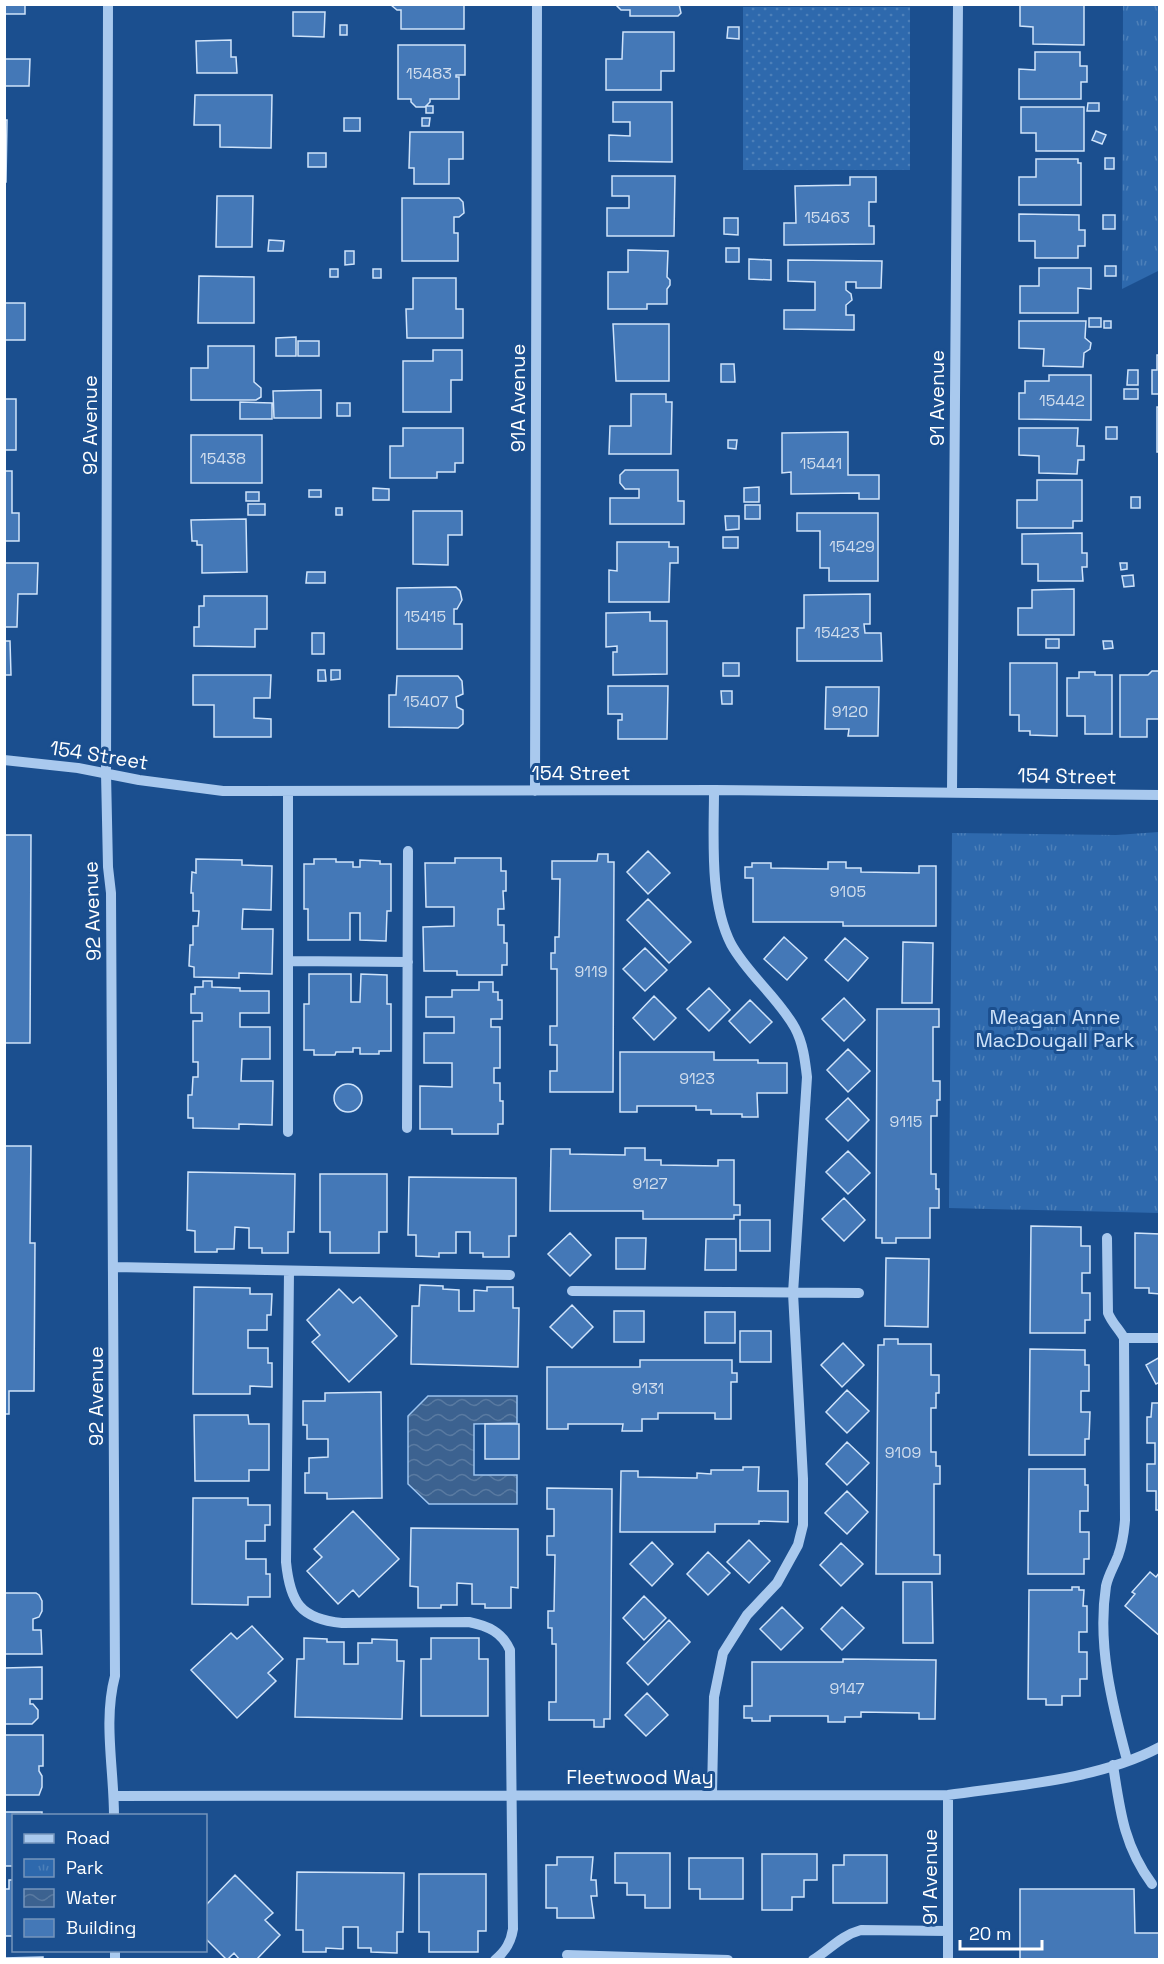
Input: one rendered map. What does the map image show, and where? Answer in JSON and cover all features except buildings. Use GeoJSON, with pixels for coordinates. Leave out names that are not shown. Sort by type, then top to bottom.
{"type":"FeatureCollection","features":[{"type":"Feature","properties":{"kind":"street","name":"92 Avenue"},"geometry":{"type":"LineString","coordinates":[[108,4],[106,773],[108,867],[111,893],[114,1267],[115,1676],[110,1696],[110,1750],[114,1814]]}},
{"type":"Feature","properties":{"kind":"street","name":"91A Avenue"},"geometry":{"type":"LineString","coordinates":[[535,791],[537,4]]}},
{"type":"Feature","properties":{"kind":"street","name":"91 Avenue"},"geometry":{"type":"LineString","coordinates":[[952,792],[958,4]]}},
{"type":"Feature","properties":{"kind":"street","name":"154 Street"},"geometry":{"type":"LineString","coordinates":[[4,760],[223,791],[714,790],[1160,795]]}},
{"type":"Feature","properties":{"kind":"street"},"geometry":{"type":"LineString","coordinates":[[712,1794],[714,1697],[723,1653],[747,1615],[777,1583],[798,1545],[803,1525],[803,1479],[793,1293],[807,1077],[801,1042],[795,1029],[779,1003],[741,959],[726,933],[716,871],[714,790]]}},
{"type":"Feature","properties":{"kind":"street"},"geometry":{"type":"LineString","coordinates":[[288,791],[288,1132]]}},
{"type":"Feature","properties":{"kind":"street"},"geometry":{"type":"LineString","coordinates":[[407,1128],[408,851]]}},
{"type":"Feature","properties":{"kind":"street"},"geometry":{"type":"LineString","coordinates":[[288,961],[408,962]]}},
{"type":"Feature","properties":{"kind":"street"},"geometry":{"type":"LineString","coordinates":[[1107,1238],[1108,1313],[1124,1338],[1125,1520],[1121,1545],[1107,1583],[1105,1655],[1110,1691],[1127,1760]]}},
{"type":"Feature","properties":{"kind":"street"},"geometry":{"type":"LineString","coordinates":[[114,1267],[510,1275]]}},
{"type":"Feature","properties":{"kind":"street"},"geometry":{"type":"LineString","coordinates":[[289,1271],[286,1562],[292,1595],[305,1612],[327,1621],[342,1623],[469,1622],[486,1625],[505,1640],[510,1650],[513,1929],[512,1939],[495,1959]]}},
{"type":"Feature","properties":{"kind":"street"},"geometry":{"type":"LineString","coordinates":[[572,1291],[860,1293]]}},
{"type":"Feature","properties":{"kind":"street"},"geometry":{"type":"LineString","coordinates":[[1124,1338],[1160,1338]]}},
{"type":"Feature","properties":{"kind":"street","name":"Fleetwood Way"},"geometry":{"type":"LineString","coordinates":[[114,1796],[948,1795],[1080,1775],[1160,1747]]}},
{"type":"Feature","properties":{"kind":"street"},"geometry":{"type":"LineString","coordinates":[[1113,1765],[1126,1835],[1140,1868],[1152,1884]]}},
{"type":"Feature","properties":{"kind":"street","name":"91 Avenue"},"geometry":{"type":"LineString","coordinates":[[948,1795],[948,1959]]}},
{"type":"Feature","properties":{"kind":"street"},"geometry":{"type":"LineString","coordinates":[[813,1959],[850,1933],[861,1930],[948,1931]]}},
{"type":"Feature","properties":{"kind":"street"},"geometry":{"type":"LineString","coordinates":[[567,1955],[728,1959]]}},
{"type":"Feature","properties":{"kind":"green space"},"geometry":{"type":"Polygon","coordinates":[[[1123,5],[1159,5],[1160,270],[1122,289],[1123,5]]]}},
{"type":"Feature","properties":{"kind":"green space"},"geometry":{"type":"Polygon","coordinates":[[[743,7],[910,7],[910,170],[743,170],[743,7]]]}},
{"type":"Feature","properties":{"kind":"green space","name":"Meagan Anne MacDougall Park"},"geometry":{"type":"Polygon","coordinates":[[[1159,832],[1159,1213],[949,1208],[952,833],[1116,835],[1159,832]]]}},
{"type":"Feature","properties":{"kind":"water"},"geometry":{"type":"Polygon","coordinates":[[[428,1396],[517,1396],[517,1423],[474,1424],[474,1475],[517,1475],[517,1504],[429,1504],[408,1484],[408,1416],[428,1396]]]}}]}
